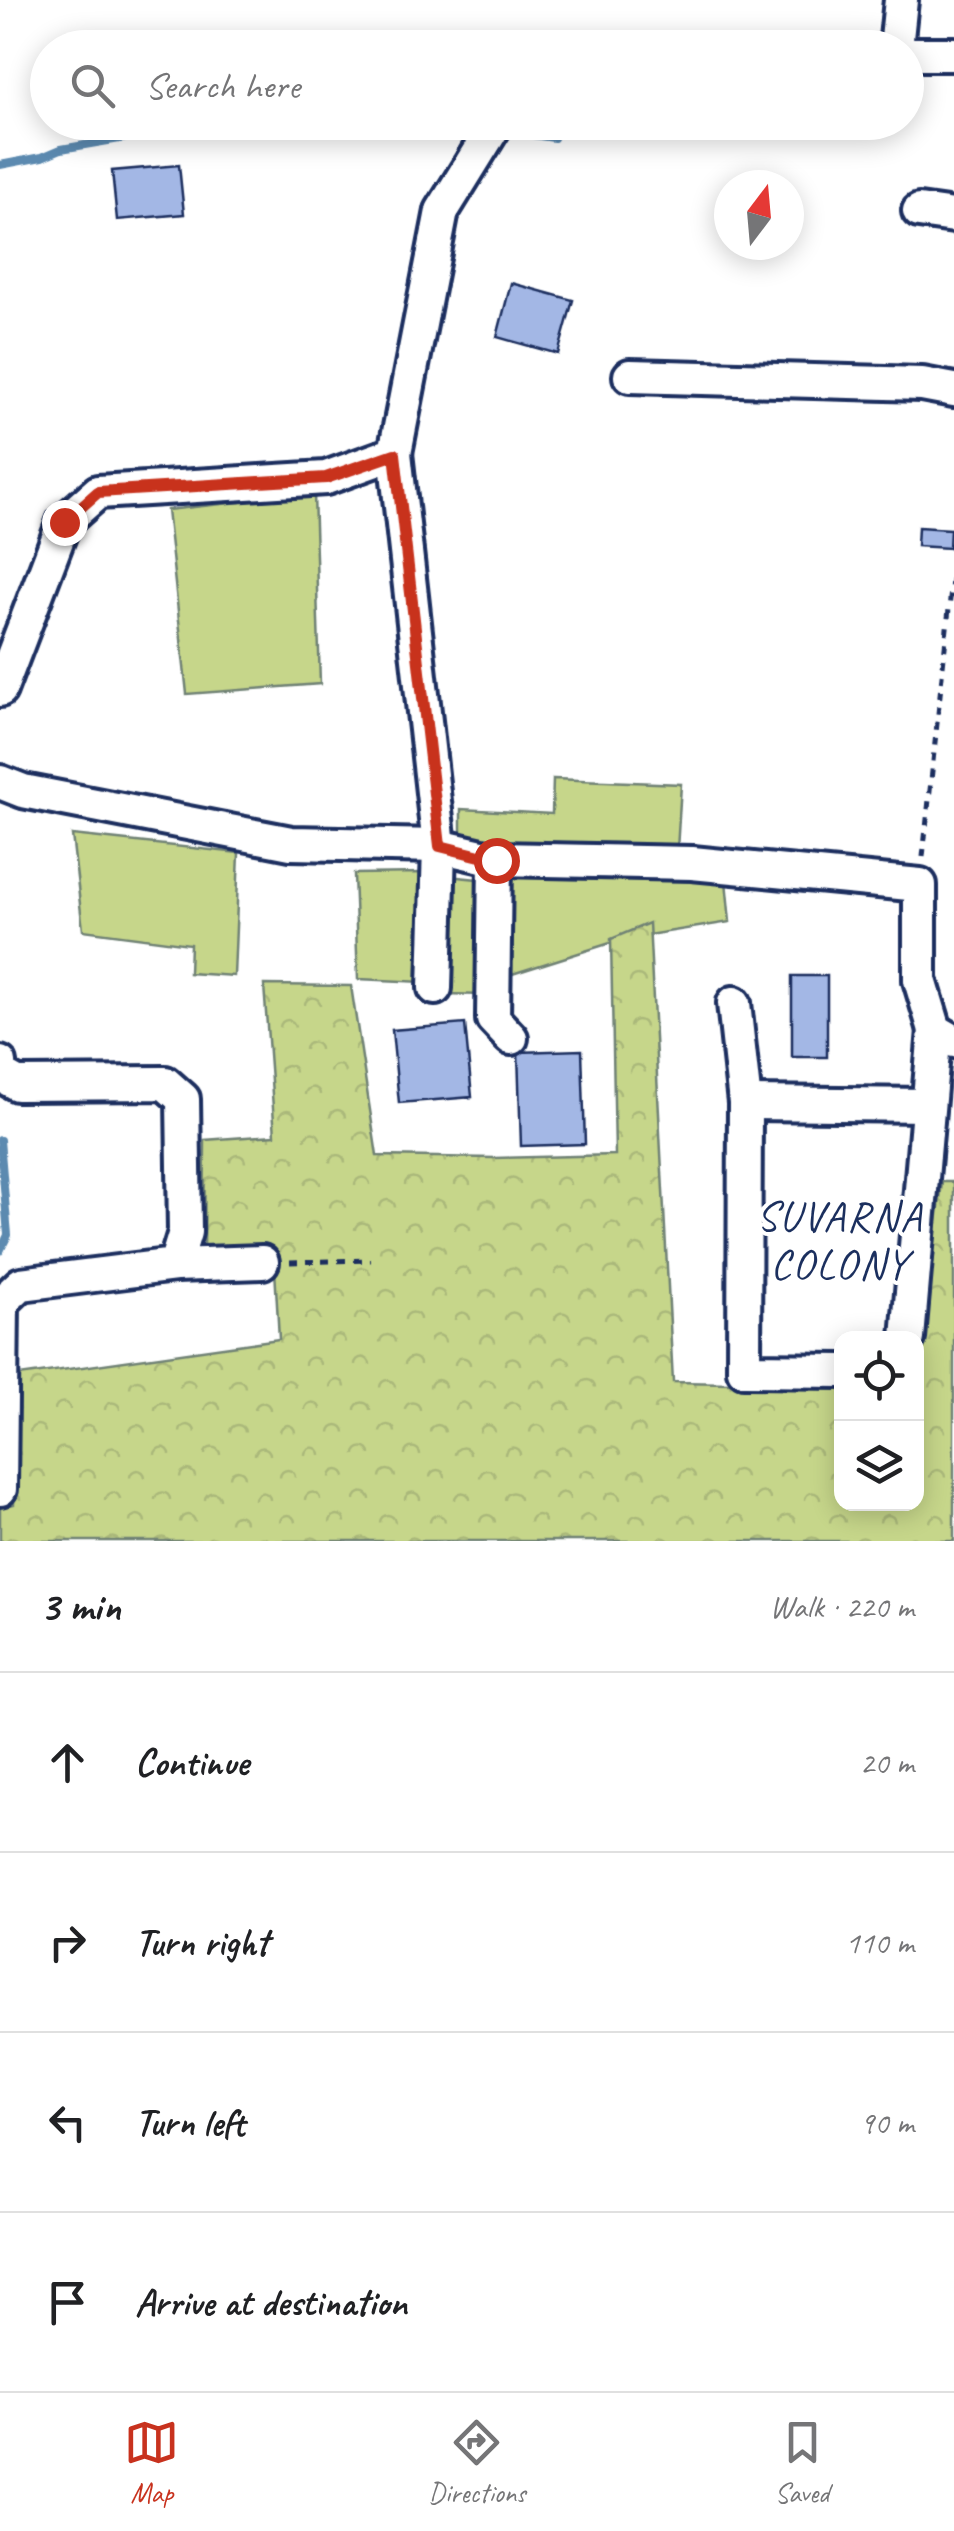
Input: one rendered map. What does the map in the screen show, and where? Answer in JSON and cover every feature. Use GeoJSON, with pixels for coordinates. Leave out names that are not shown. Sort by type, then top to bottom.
{"type":"FeatureCollection","features":[{"type":"Feature","properties":{"kind":"street"},"geometry":{"type":"LineString","coordinates":[[898,30],[901,0]]}},
{"type":"Feature","properties":{"kind":"street"},"geometry":{"type":"LineString","coordinates":[[924,54],[954,54]]}},
{"type":"Feature","properties":{"kind":"street"},"geometry":{"type":"LineString","coordinates":[[436,988],[440,846],[395,454],[442,210],[486,140]]}},
{"type":"Feature","properties":{"kind":"street"},"geometry":{"type":"LineString","coordinates":[[918,212],[954,216]]}},
{"type":"Feature","properties":{"kind":"street"},"geometry":{"type":"LineString","coordinates":[[630,376],[922,384],[954,390]]}},
{"type":"Feature","properties":{"kind":"street"},"geometry":{"type":"LineString","coordinates":[[0,690],[64,522],[98,492],[326,478],[395,454]]}},
{"type":"Feature","properties":{"kind":"street"},"geometry":{"type":"LineString","coordinates":[[0,782],[23,791],[291,842],[440,846],[496,860],[692,863],[920,885],[920,980],[945,1036],[928,1104],[909,1331]]}},
{"type":"Feature","properties":{"kind":"street"},"geometry":{"type":"LineString","coordinates":[[496,860],[493,1020],[510,1038]]}},
{"type":"Feature","properties":{"kind":"street"},"geometry":{"type":"LineString","coordinates":[[734,1003],[745,1103],[744,1370],[834,1372]]}},
{"type":"Feature","properties":{"kind":"street"},"geometry":{"type":"LineString","coordinates":[[0,1062],[1,1075],[17,1084],[165,1083],[183,1099],[185,1232],[175,1265]]}},
{"type":"Feature","properties":{"kind":"street"},"geometry":{"type":"LineString","coordinates":[[745,1103],[928,1104]]}},
{"type":"Feature","properties":{"kind":"street"},"geometry":{"type":"LineString","coordinates":[[0,1490],[1,1302],[21,1284],[175,1265],[262,1262]]}},
{"type":"Feature","properties":{"kind":"path"},"geometry":{"type":"LineString","coordinates":[[920,885],[954,561]]}},
{"type":"Feature","properties":{"kind":"path"},"geometry":{"type":"LineString","coordinates":[[262,1262],[371,1260]]}},
{"type":"Feature","properties":{"kind":"green space"},"geometry":{"type":"Polygon","coordinates":[[[314,494],[320,684],[187,694],[167,510],[314,494]]]}},
{"type":"Feature","properties":{"kind":"green space"},"geometry":{"type":"Polygon","coordinates":[[[553,779],[681,784],[677,850],[461,845],[461,809],[552,814],[553,779]]]}},
{"type":"Feature","properties":{"kind":"green space"},"geometry":{"type":"Polygon","coordinates":[[[72,835],[239,853],[234,976],[189,973],[190,944],[83,930],[72,835]]]}},
{"type":"Feature","properties":{"kind":"green space"},"geometry":{"type":"Polygon","coordinates":[[[424,873],[424,982],[358,979],[354,874],[424,873]]]}},
{"type":"Feature","properties":{"kind":"green space"},"geometry":{"type":"Polygon","coordinates":[[[438,875],[487,880],[487,995],[445,994],[438,875]]]}},
{"type":"Feature","properties":{"kind":"green space"},"geometry":{"type":"Polygon","coordinates":[[[618,876],[726,881],[730,922],[623,939],[509,975],[503,877],[618,876]]]}},
{"type":"Feature","properties":{"kind":"green space"},"geometry":{"type":"Polygon","coordinates":[[[649,923],[673,1382],[834,1385],[834,1511],[924,1511],[924,1331],[942,1182],[954,1182],[954,1541],[0,1541],[0,1507],[14,1504],[19,1376],[279,1339],[274,1252],[204,1255],[205,1140],[275,1135],[264,985],[351,986],[377,1156],[615,1155],[611,939],[649,923]]]}},
{"type":"Feature","properties":{"kind":"building"},"geometry":{"type":"Polygon","coordinates":[[[179,165],[184,214],[117,220],[112,171],[179,165]]]}},
{"type":"Feature","properties":{"kind":"building"},"geometry":{"type":"Polygon","coordinates":[[[511,283],[573,300],[558,354],[497,337],[511,283]]]}},
{"type":"Feature","properties":{"kind":"building"},"geometry":{"type":"Polygon","coordinates":[[[918,527],[950,529],[949,548],[917,546],[918,527]]]}},
{"type":"Feature","properties":{"kind":"building"},"geometry":{"type":"Polygon","coordinates":[[[792,976],[827,976],[827,1057],[792,1057],[792,976]]]}},
{"type":"Feature","properties":{"kind":"building"},"geometry":{"type":"Polygon","coordinates":[[[465,1024],[472,1097],[399,1103],[392,1030],[465,1024]]]}},
{"type":"Feature","properties":{"kind":"building"},"geometry":{"type":"Polygon","coordinates":[[[582,1050],[585,1144],[521,1146],[518,1052],[582,1050]]]}},
{"type":"Feature","properties":{"kind":"waterway"},"geometry":{"type":"LineString","coordinates":[[0,165],[114,140]]}},
{"type":"Feature","properties":{"kind":"waterway"},"geometry":{"type":"LineString","coordinates":[[0,1140],[8,1235],[0,1251]]}},
{"type":"Feature","properties":{"kind":"district","name":"SUVARNA COLONY"},"geometry":{"type":"Point","coordinates":[840,1240]}},
{"type":"Feature","properties":{"kind":"route"},"geometry":{"type":"LineString","coordinates":[[64,522],[98,492],[326,478],[395,454],[440,846],[496,860]]}}]}
